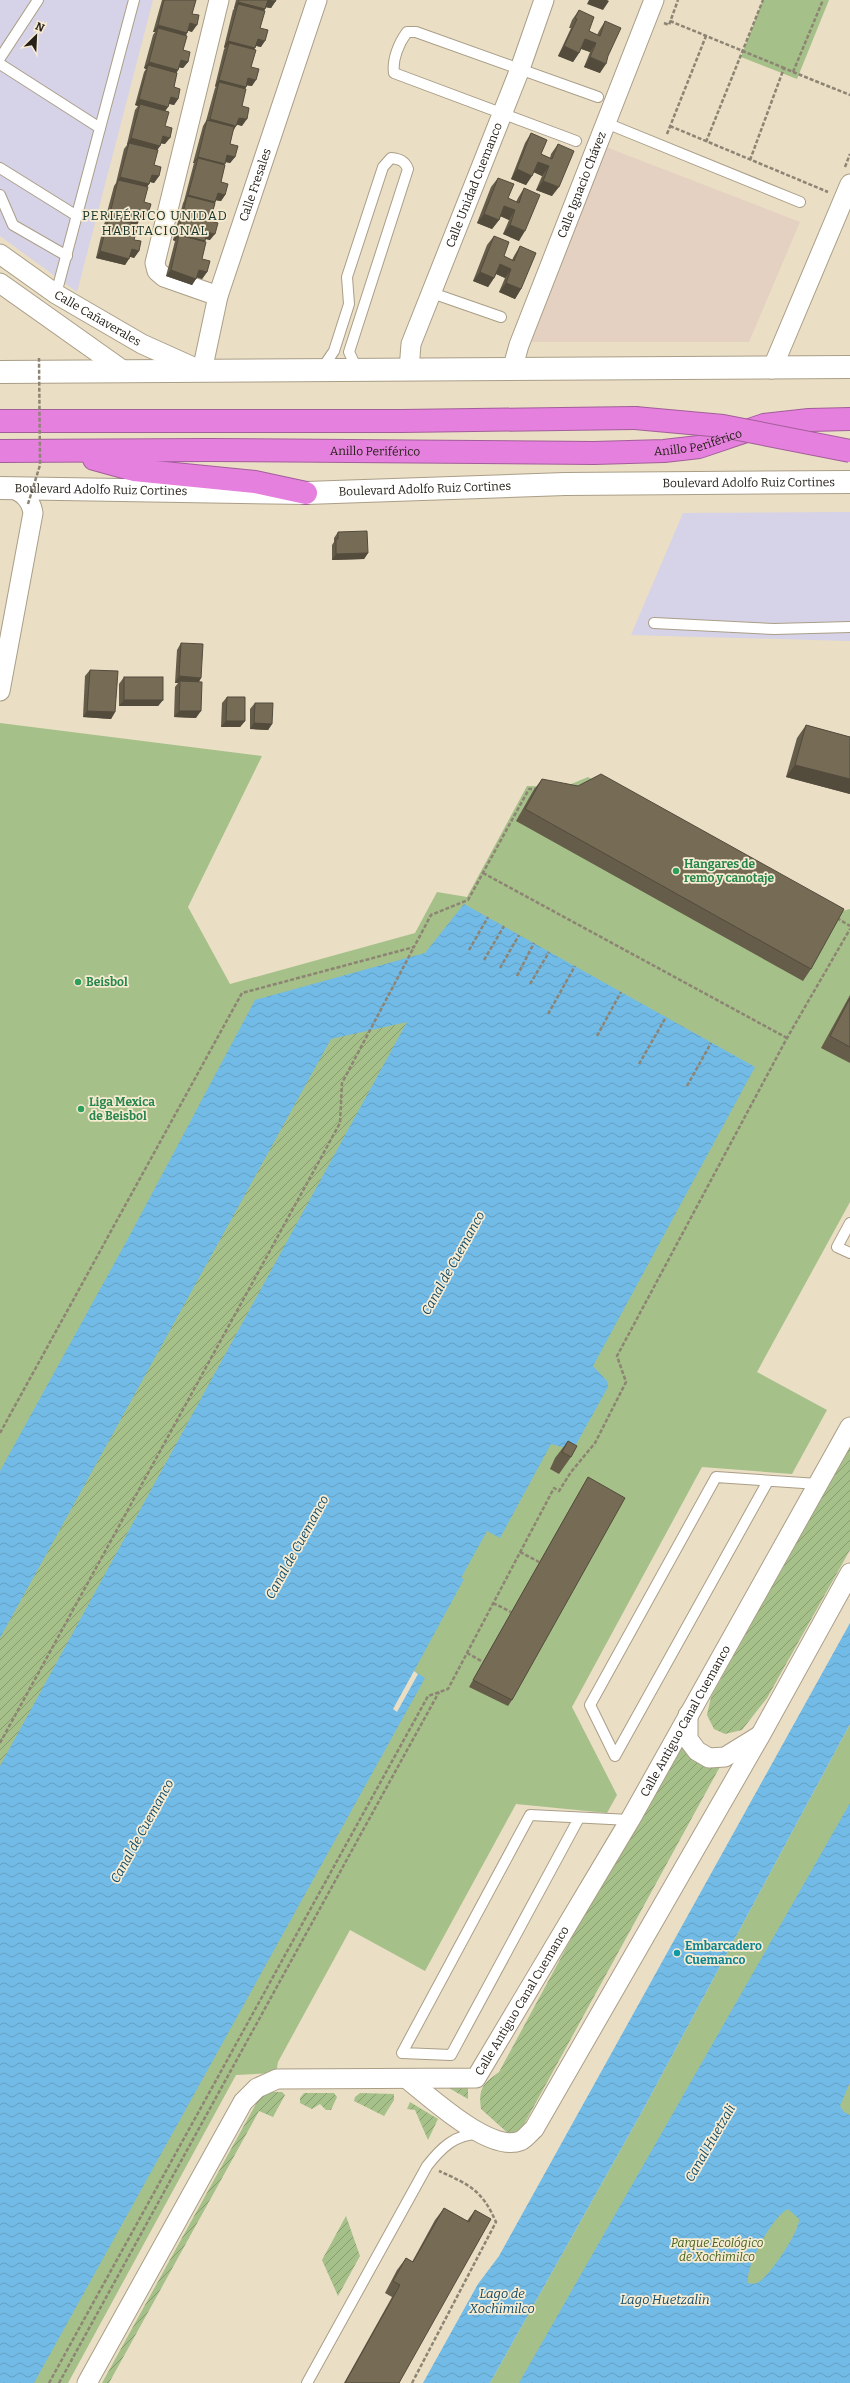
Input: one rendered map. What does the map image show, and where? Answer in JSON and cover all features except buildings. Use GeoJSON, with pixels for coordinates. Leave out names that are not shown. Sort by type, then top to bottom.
{"type":"FeatureCollection","features":[{"type":"Feature","properties":{"kind":"highway","name":"Anillo Periférico"},"geometry":{"type":"LineString","coordinates":[[0,421],[402,421],[635,418],[723,426],[850,451]]}},
{"type":"Feature","properties":{"kind":"highway","name":"Anillo Periférico"},"geometry":{"type":"LineString","coordinates":[[0,451],[208,450],[594,453],[664,451],[699,447],[764,425],[809,420],[850,419]]}},
{"type":"Feature","properties":{"kind":"highway"},"geometry":{"type":"LineString","coordinates":[[68,451],[134,470],[255,482],[306,493]]}},
{"type":"Feature","properties":{"kind":"main road"},"geometry":{"type":"LineString","coordinates":[[0,372],[772,369],[850,367]]}},
{"type":"Feature","properties":{"kind":"main road","name":"Boulevard Adolfo Ruiz Cortines"},"geometry":{"type":"LineString","coordinates":[[6,488],[306,493],[565,484],[850,482]]}},
{"type":"Feature","properties":{"kind":"street"},"geometry":{"type":"LineString","coordinates":[[218,296],[164,277],[156,271],[155,263],[219,0]]}},
{"type":"Feature","properties":{"kind":"street","name":"Calle Fresales"},"geometry":{"type":"LineString","coordinates":[[202,371],[218,296],[317,0]]}},
{"type":"Feature","properties":{"kind":"street","name":"Calle Unidad Cuemanco"},"geometry":{"type":"LineString","coordinates":[[409,370],[411,344],[520,69],[544,0]]}},
{"type":"Feature","properties":{"kind":"street","name":"Calle Ignacio Chávez"},"geometry":{"type":"LineString","coordinates":[[512,370],[519,345],[654,0]]}},
{"type":"Feature","properties":{"kind":"street"},"geometry":{"type":"LineString","coordinates":[[772,369],[850,184]]}},
{"type":"Feature","properties":{"kind":"street","name":"Calle Cañaverales"},"geometry":{"type":"LineString","coordinates":[[0,254],[56,294],[76,304],[142,344],[202,371]]}},
{"type":"Feature","properties":{"kind":"street","name":"Calle Cañaverales"},"geometry":{"type":"LineString","coordinates":[[0,283],[124,371]]}},
{"type":"Feature","properties":{"kind":"street"},"geometry":{"type":"LineString","coordinates":[[61,326],[76,304]]}},
{"type":"Feature","properties":{"kind":"street"},"geometry":{"type":"LineString","coordinates":[[0,691],[30,512],[33,513],[29,500],[24,495],[6,488]]}},
{"type":"Feature","properties":{"kind":"street"},"geometry":{"type":"LineString","coordinates":[[30,512],[57,489]]}},
{"type":"Feature","properties":{"kind":"street","name":"Calle Antiguo Canal Cuemanco"},"geometry":{"type":"LineString","coordinates":[[408,2080],[476,2078],[630,1820],[850,1427]]}},
{"type":"Feature","properties":{"kind":"street"},"geometry":{"type":"LineString","coordinates":[[87,2383],[243,2102],[257,2088],[278,2079],[408,2080],[461,2120],[483,2134],[503,2142],[520,2141],[534,2129],[760,1736],[850,1573]]}},
{"type":"Feature","properties":{"kind":"street"},"geometry":{"type":"LineString","coordinates":[[688,1715],[688,1738],[697,1752],[709,1758],[725,1757],[760,1736]]}},
{"type":"Feature","properties":{"kind":"lane"},"geometry":{"type":"LineString","coordinates":[[0,58],[38,0]]}},
{"type":"Feature","properties":{"kind":"lane"},"geometry":{"type":"LineString","coordinates":[[56,294],[134,0]]}},
{"type":"Feature","properties":{"kind":"lane"},"geometry":{"type":"LineString","coordinates":[[576,141],[502,115],[394,73],[392,64],[403,38],[407,32],[412,32],[598,97]]}},
{"type":"Feature","properties":{"kind":"lane"},"geometry":{"type":"LineString","coordinates":[[0,64],[100,128]]}},
{"type":"Feature","properties":{"kind":"lane"},"geometry":{"type":"LineString","coordinates":[[606,123],[800,202]]}},
{"type":"Feature","properties":{"kind":"lane"},"geometry":{"type":"LineString","coordinates":[[320,371],[334,351],[349,304],[347,277],[383,167],[391,158],[399,159],[406,163],[408,169],[349,352],[358,371]]}},
{"type":"Feature","properties":{"kind":"lane"},"geometry":{"type":"LineString","coordinates":[[0,168],[77,216]]}},
{"type":"Feature","properties":{"kind":"lane"},"geometry":{"type":"LineString","coordinates":[[0,195],[13,225],[67,256]]}},
{"type":"Feature","properties":{"kind":"lane"},"geometry":{"type":"LineString","coordinates":[[432,293],[501,317]]}},
{"type":"Feature","properties":{"kind":"lane"},"geometry":{"type":"LineString","coordinates":[[654,623],[774,629],[850,627]]}},
{"type":"Feature","properties":{"kind":"lane"},"geometry":{"type":"LineString","coordinates":[[850,1223],[837,1247],[850,1253]]}},
{"type":"Feature","properties":{"kind":"lane"},"geometry":{"type":"LineString","coordinates":[[768,1481],[615,1756],[590,1704],[716,1477],[818,1484]]}},
{"type":"Feature","properties":{"kind":"lane"},"geometry":{"type":"LineString","coordinates":[[579,1818],[451,2055],[402,2053],[530,1814],[630,1820]]}},
{"type":"Feature","properties":{"kind":"lane"},"geometry":{"type":"LineString","coordinates":[[307,2383],[427,2166],[440,2150],[452,2141],[468,2134],[483,2134]]}},
{"type":"Feature","properties":{"kind":"path"},"geometry":{"type":"LineString","coordinates":[[660,21],[669,25],[678,0]]}},
{"type":"Feature","properties":{"kind":"path"},"geometry":{"type":"LineString","coordinates":[[706,142],[763,0]]}},
{"type":"Feature","properties":{"kind":"path"},"geometry":{"type":"LineString","coordinates":[[794,72],[823,0]]}},
{"type":"Feature","properties":{"kind":"path"},"geometry":{"type":"LineString","coordinates":[[670,21],[850,95]]}},
{"type":"Feature","properties":{"kind":"path"},"geometry":{"type":"LineString","coordinates":[[664,140],[706,36]]}},
{"type":"Feature","properties":{"kind":"path"},"geometry":{"type":"LineString","coordinates":[[750,160],[784,68]]}},
{"type":"Feature","properties":{"kind":"path"},"geometry":{"type":"LineString","coordinates":[[670,126],[832,194]]}},
{"type":"Feature","properties":{"kind":"path"},"geometry":{"type":"LineString","coordinates":[[30,512],[40,465],[39,358]]}},
{"type":"Feature","properties":{"kind":"path"},"geometry":{"type":"LineString","coordinates":[[0,1743],[340,1123],[342,1083],[431,914],[468,900],[529,788],[544,789]]}},
{"type":"Feature","properties":{"kind":"path"},"geometry":{"type":"LineString","coordinates":[[483,873],[787,1038]]}},
{"type":"Feature","properties":{"kind":"path"},"geometry":{"type":"LineString","coordinates":[[49,2383],[428,1696],[448,1689],[554,1488],[560,1491],[571,1472],[595,1443],[626,1382],[617,1356],[787,1038],[850,927],[830,914]]}},
{"type":"Feature","properties":{"kind":"path"},"geometry":{"type":"LineString","coordinates":[[469,950],[488,917]]}},
{"type":"Feature","properties":{"kind":"path"},"geometry":{"type":"LineString","coordinates":[[484,960],[504,926]]}},
{"type":"Feature","properties":{"kind":"path"},"geometry":{"type":"LineString","coordinates":[[500,968],[519,935]]}},
{"type":"Feature","properties":{"kind":"path"},"geometry":{"type":"LineString","coordinates":[[516,976],[534,943]]}},
{"type":"Feature","properties":{"kind":"path"},"geometry":{"type":"LineString","coordinates":[[0,1433],[242,993],[414,947]]}},
{"type":"Feature","properties":{"kind":"path"},"geometry":{"type":"LineString","coordinates":[[530,984],[549,952]]}},
{"type":"Feature","properties":{"kind":"path"},"geometry":{"type":"LineString","coordinates":[[548,1014],[575,966]]}},
{"type":"Feature","properties":{"kind":"path"},"geometry":{"type":"LineString","coordinates":[[597,1036],[621,992]]}},
{"type":"Feature","properties":{"kind":"path"},"geometry":{"type":"LineString","coordinates":[[639,1064],[666,1017]]}},
{"type":"Feature","properties":{"kind":"path"},"geometry":{"type":"LineString","coordinates":[[687,1086],[712,1043]]}},
{"type":"Feature","properties":{"kind":"path"},"geometry":{"type":"LineString","coordinates":[[520,1552],[539,1562]]}},
{"type":"Feature","properties":{"kind":"path"},"geometry":{"type":"LineString","coordinates":[[493,1603],[511,1612]]}},
{"type":"Feature","properties":{"kind":"path"},"geometry":{"type":"LineString","coordinates":[[467,1653],[483,1662]]}},
{"type":"Feature","properties":{"kind":"path"},"geometry":{"type":"LineString","coordinates":[[59,2383],[439,1692]]}},
{"type":"Feature","properties":{"kind":"path"},"geometry":{"type":"LineString","coordinates":[[412,2383],[496,2222],[488,2204],[477,2191],[427,2166]]}},
{"type":"Feature","properties":{"kind":"shaded area"},"geometry":{"type":"Polygon","coordinates":[[[0,0],[153,0],[77,292],[0,236],[0,0]]]}},
{"type":"Feature","properties":{"kind":"shaded area"},"geometry":{"type":"Polygon","coordinates":[[[606,147],[800,222],[749,342],[531,342],[606,147]]]}},
{"type":"Feature","properties":{"kind":"shaded area"},"geometry":{"type":"Polygon","coordinates":[[[850,512],[850,641],[631,635],[683,513],[850,512]]]}},
{"type":"Feature","properties":{"kind":"green space"},"geometry":{"type":"Polygon","coordinates":[[[763,0],[829,0],[797,79],[741,57],[763,0]]]}},
{"type":"Feature","properties":{"kind":"green space"},"geometry":{"type":"Polygon","coordinates":[[[0,723],[262,756],[188,907],[230,984],[415,933],[437,892],[467,897],[527,786],[564,787],[588,777],[839,912],[850,909],[850,1202],[757,1372],[827,1410],[792,1474],[702,1467],[572,1707],[617,1795],[607,1813],[516,1804],[425,1971],[350,1930],[278,2062],[276,2073],[236,2075],[68,2383],[0,2383],[0,723]]]}},
{"type":"Feature","properties":{"kind":"green space"},"geometry":{"type":"Polygon","coordinates":[[[407,1022],[0,1766],[0,1638],[331,1039],[407,1022]]]}},
{"type":"Feature","properties":{"kind":"green space"},"geometry":{"type":"Polygon","coordinates":[[[850,1444],[850,1550],[767,1698],[742,1730],[725,1734],[714,1729],[707,1715],[711,1697],[850,1444]]]}},
{"type":"Feature","properties":{"kind":"green space","name":"Lago Huetzalin"},"geometry":{"type":"Polygon","coordinates":[[[850,1724],[850,2383],[490,2383],[644,2108],[850,1724]]]}},
{"type":"Feature","properties":{"kind":"green space"},"geometry":{"type":"Polygon","coordinates":[[[681,1736],[722,1763],[522,2128],[510,2135],[481,2109],[481,2091],[485,2083],[499,2072],[681,1736]]]}},
{"type":"Feature","properties":{"kind":"green space"},"geometry":{"type":"Polygon","coordinates":[[[471,2081],[468,2089],[468,2099],[442,2084],[471,2081]]]}},
{"type":"Feature","properties":{"kind":"green space"},"geometry":{"type":"Polygon","coordinates":[[[269,2092],[282,2092],[285,2095],[273,2117],[259,2111],[109,2383],[102,2383],[258,2100],[269,2092]]]}},
{"type":"Feature","properties":{"kind":"green space"},"geometry":{"type":"Polygon","coordinates":[[[304,2093],[334,2093],[337,2097],[331,2110],[326,2110],[320,2104],[312,2109],[300,2103],[300,2098],[304,2093]]]}},
{"type":"Feature","properties":{"kind":"green space"},"geometry":{"type":"Polygon","coordinates":[[[360,2093],[394,2094],[394,2100],[384,2116],[354,2101],[355,2097],[360,2093]]]}},
{"type":"Feature","properties":{"kind":"green space"},"geometry":{"type":"Polygon","coordinates":[[[410,2102],[438,2119],[428,2140],[415,2110],[407,2109],[410,2102]]]}},
{"type":"Feature","properties":{"kind":"green space"},"geometry":{"type":"Polygon","coordinates":[[[346,2216],[360,2256],[338,2296],[322,2260],[346,2216]]]}},
{"type":"Feature","properties":{"kind":"water","name":"Canal de Cuemanco"},"geometry":{"type":"Polygon","coordinates":[[[464,904],[755,1067],[593,1366],[607,1381],[608,1387],[573,1450],[551,1444],[500,1538],[487,1531],[461,1578],[464,1579],[414,1671],[425,1678],[34,2383],[0,2383],[0,1766],[407,1022],[331,1039],[0,1638],[0,1471],[131,1233],[255,1000],[425,953],[464,904]]]}},
{"type":"Feature","properties":{"kind":"water","name":"Lago de Xochimilco"},"geometry":{"type":"Polygon","coordinates":[[[850,1623],[850,1724],[644,2108],[490,2383],[423,2383],[478,2284],[499,2256],[850,1623]]]}},
{"type":"Feature","properties":{"kind":"water","name":"Lago Huetzalin"},"geometry":{"type":"Polygon","coordinates":[[[850,1803],[850,2082],[840,2106],[844,2112],[850,2115],[850,2383],[519,2383],[850,1803]],[[788,2209],[775,2222],[755,2254],[748,2275],[748,2283],[757,2283],[769,2273],[783,2254],[795,2233],[799,2219],[788,2209]]]}},
{"type":"Feature","properties":{"kind":"pier"},"geometry":{"type":"Polygon","coordinates":[[[414,1671],[418,1674],[397,1712],[393,1709],[414,1671]]]}},
{"type":"Feature","properties":{"kind":"place","name":"Hangares de remo y canotaje"},"geometry":{"type":"Point","coordinates":[676,871]}},
{"type":"Feature","properties":{"kind":"place","name":"Beisbol"},"geometry":{"type":"Point","coordinates":[78,982]}},
{"type":"Feature","properties":{"kind":"place","name":"Liga Mexica de Beisbol"},"geometry":{"type":"Point","coordinates":[81,1109]}},
{"type":"Feature","properties":{"kind":"place","name":"Embarcadero Cuemanco"},"geometry":{"type":"Point","coordinates":[677,1953]}},
{"type":"Feature","properties":{"kind":"district","name":"PERIFÉRICO UNIDAD HABITACIONAL"},"geometry":{"type":"Point","coordinates":[155,222]}},
{"type":"Feature","properties":{"kind":"water label","name":"Canal Huetzali"},"geometry":{"type":"Point","coordinates":[710,2143]}},
{"type":"Feature","properties":{"kind":"park label","name":"Parque Ecológico de Xochimilco"},"geometry":{"type":"Point","coordinates":[717,2250]}}]}
